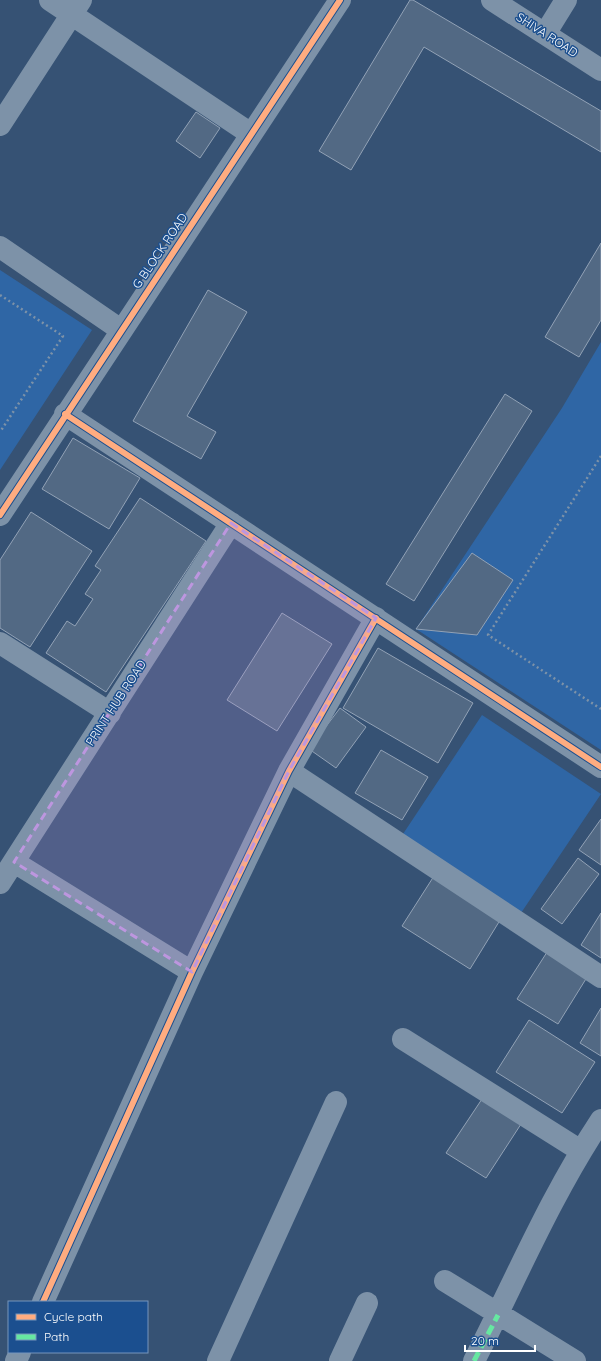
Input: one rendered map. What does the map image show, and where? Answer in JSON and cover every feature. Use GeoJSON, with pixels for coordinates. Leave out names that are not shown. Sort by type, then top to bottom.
{"type":"FeatureCollection","features":[{"type":"Feature","properties":{"kind":"street"},"geometry":{"type":"LineString","coordinates":[[50,0],[76,7],[251,134]]}},
{"type":"Feature","properties":{"kind":"street","name":"G BLOCK ROAD"},"geometry":{"type":"LineString","coordinates":[[0,514],[340,0]]}},
{"type":"Feature","properties":{"kind":"street","name":"SHIVA ROAD"},"geometry":{"type":"LineString","coordinates":[[492,0],[601,70]]}},
{"type":"Feature","properties":{"kind":"street"},"geometry":{"type":"LineString","coordinates":[[545,34],[566,0]]}},
{"type":"Feature","properties":{"kind":"street"},"geometry":{"type":"LineString","coordinates":[[0,125],[76,7]]}},
{"type":"Feature","properties":{"kind":"street"},"geometry":{"type":"LineString","coordinates":[[0,247],[121,330]]}},
{"type":"Feature","properties":{"kind":"street"},"geometry":{"type":"LineString","coordinates":[[65,414],[601,766]]}},
{"type":"Feature","properties":{"kind":"street","name":"PRINT HUB ROAD"},"geometry":{"type":"LineString","coordinates":[[0,884],[231,523]]}},
{"type":"Feature","properties":{"kind":"street"},"geometry":{"type":"LineString","coordinates":[[43,1301],[192,972],[289,771],[376,618]]}},
{"type":"Feature","properties":{"kind":"street"},"geometry":{"type":"LineString","coordinates":[[0,643],[110,713]]}},
{"type":"Feature","properties":{"kind":"street"},"geometry":{"type":"LineString","coordinates":[[289,771],[601,977]]}},
{"type":"Feature","properties":{"kind":"street"},"geometry":{"type":"LineString","coordinates":[[14,862],[192,972]]}},
{"type":"Feature","properties":{"kind":"street"},"geometry":{"type":"LineString","coordinates":[[403,1039],[581,1151]]}},
{"type":"Feature","properties":{"kind":"street"},"geometry":{"type":"LineString","coordinates":[[218,1361],[336,1102]]}},
{"type":"Feature","properties":{"kind":"street"},"geometry":{"type":"LineString","coordinates":[[474,1361],[498,1315],[530,1244],[581,1151],[601,1120]]}},
{"type":"Feature","properties":{"kind":"street"},"geometry":{"type":"LineString","coordinates":[[445,1281],[575,1361]]}},
{"type":"Feature","properties":{"kind":"street"},"geometry":{"type":"LineString","coordinates":[[340,1361],[367,1304]]}},
{"type":"Feature","properties":{"kind":"path"},"geometry":{"type":"LineString","coordinates":[[0,295],[63,336],[0,432]]}},
{"type":"Feature","properties":{"kind":"path"},"geometry":{"type":"LineString","coordinates":[[601,456],[488,635],[601,709]]}},
{"type":"Feature","properties":{"kind":"highlighted area"},"geometry":{"type":"Polygon","coordinates":[[[231,523],[376,618],[289,771],[192,972],[14,862],[231,523]]]}},
{"type":"Feature","properties":{"kind":"shaded area"},"geometry":{"type":"Polygon","coordinates":[[[0,270],[92,330],[0,470],[0,270]]]}},
{"type":"Feature","properties":{"kind":"shaded area"},"geometry":{"type":"Polygon","coordinates":[[[601,342],[601,750],[416,629],[562,408],[601,342]]]}},
{"type":"Feature","properties":{"kind":"shaded area"},"geometry":{"type":"Polygon","coordinates":[[[482,715],[601,794],[521,913],[403,834],[482,715]]]}},
{"type":"Feature","properties":{"kind":"building"},"geometry":{"type":"Polygon","coordinates":[[[410,0],[413,0],[601,111],[601,152],[424,47],[351,170],[319,151],[410,0]]]}},
{"type":"Feature","properties":{"kind":"building"},"geometry":{"type":"Polygon","coordinates":[[[196,112],[220,128],[200,158],[176,141],[196,112]]]}},
{"type":"Feature","properties":{"kind":"building"},"geometry":{"type":"Polygon","coordinates":[[[601,243],[601,320],[579,357],[545,337],[601,243]]]}},
{"type":"Feature","properties":{"kind":"building"},"geometry":{"type":"Polygon","coordinates":[[[208,290],[247,312],[187,416],[216,432],[201,459],[133,421],[208,290]]]}},
{"type":"Feature","properties":{"kind":"building"},"geometry":{"type":"Polygon","coordinates":[[[505,394],[532,411],[414,601],[386,584],[505,394]]]}},
{"type":"Feature","properties":{"kind":"building"},"geometry":{"type":"Polygon","coordinates":[[[73,438],[140,478],[109,529],[42,489],[73,438]]]}},
{"type":"Feature","properties":{"kind":"building"},"geometry":{"type":"Polygon","coordinates":[[[140,498],[206,541],[106,692],[46,653],[67,621],[75,626],[93,599],[85,594],[101,570],[95,566],[140,498]]]}},
{"type":"Feature","properties":{"kind":"building"},"geometry":{"type":"Polygon","coordinates":[[[31,512],[92,551],[30,647],[0,628],[0,560],[31,512]]]}},
{"type":"Feature","properties":{"kind":"building"},"geometry":{"type":"Polygon","coordinates":[[[472,553],[513,580],[477,635],[416,629],[472,553]]]}},
{"type":"Feature","properties":{"kind":"building"},"geometry":{"type":"Polygon","coordinates":[[[282,613],[332,644],[277,731],[227,700],[282,613]]]}},
{"type":"Feature","properties":{"kind":"building"},"geometry":{"type":"Polygon","coordinates":[[[378,648],[473,703],[438,763],[343,708],[378,648]]]}},
{"type":"Feature","properties":{"kind":"building"},"geometry":{"type":"Polygon","coordinates":[[[340,708],[366,727],[336,768],[309,749],[340,708]]]}},
{"type":"Feature","properties":{"kind":"building"},"geometry":{"type":"Polygon","coordinates":[[[381,750],[428,777],[402,820],[355,793],[381,750]]]}},
{"type":"Feature","properties":{"kind":"building"},"geometry":{"type":"Polygon","coordinates":[[[601,819],[601,865],[579,850],[601,819]]]}},
{"type":"Feature","properties":{"kind":"building"},"geometry":{"type":"Polygon","coordinates":[[[578,858],[599,874],[562,924],[541,909],[578,858]]]}},
{"type":"Feature","properties":{"kind":"building"},"geometry":{"type":"Polygon","coordinates":[[[434,876],[502,917],[470,969],[402,926],[434,876]]]}},
{"type":"Feature","properties":{"kind":"building"},"geometry":{"type":"Polygon","coordinates":[[[601,913],[601,958],[581,945],[601,913]]]}},
{"type":"Feature","properties":{"kind":"building"},"geometry":{"type":"Polygon","coordinates":[[[549,949],[589,974],[558,1024],[517,999],[549,949]]]}},
{"type":"Feature","properties":{"kind":"building"},"geometry":{"type":"Polygon","coordinates":[[[601,1008],[601,1056],[580,1043],[601,1008]]]}},
{"type":"Feature","properties":{"kind":"building"},"geometry":{"type":"Polygon","coordinates":[[[529,1020],[595,1062],[562,1113],[496,1072],[529,1020]]]}},
{"type":"Feature","properties":{"kind":"building"},"geometry":{"type":"Polygon","coordinates":[[[484,1096],[523,1121],[486,1178],[446,1153],[484,1096]]]}},
{"type":"Feature","properties":{"kind":"marked path"},"geometry":{"type":"LineString","coordinates":[[474,1361],[498,1315]]}},
{"type":"Feature","properties":{"kind":"cycle path"},"geometry":{"type":"LineString","coordinates":[[0,515],[340,0]]}},
{"type":"Feature","properties":{"kind":"cycle path"},"geometry":{"type":"LineString","coordinates":[[65,414],[601,767]]}},
{"type":"Feature","properties":{"kind":"cycle path"},"geometry":{"type":"LineString","coordinates":[[43,1301],[192,972],[289,771],[376,618]]}}]}
